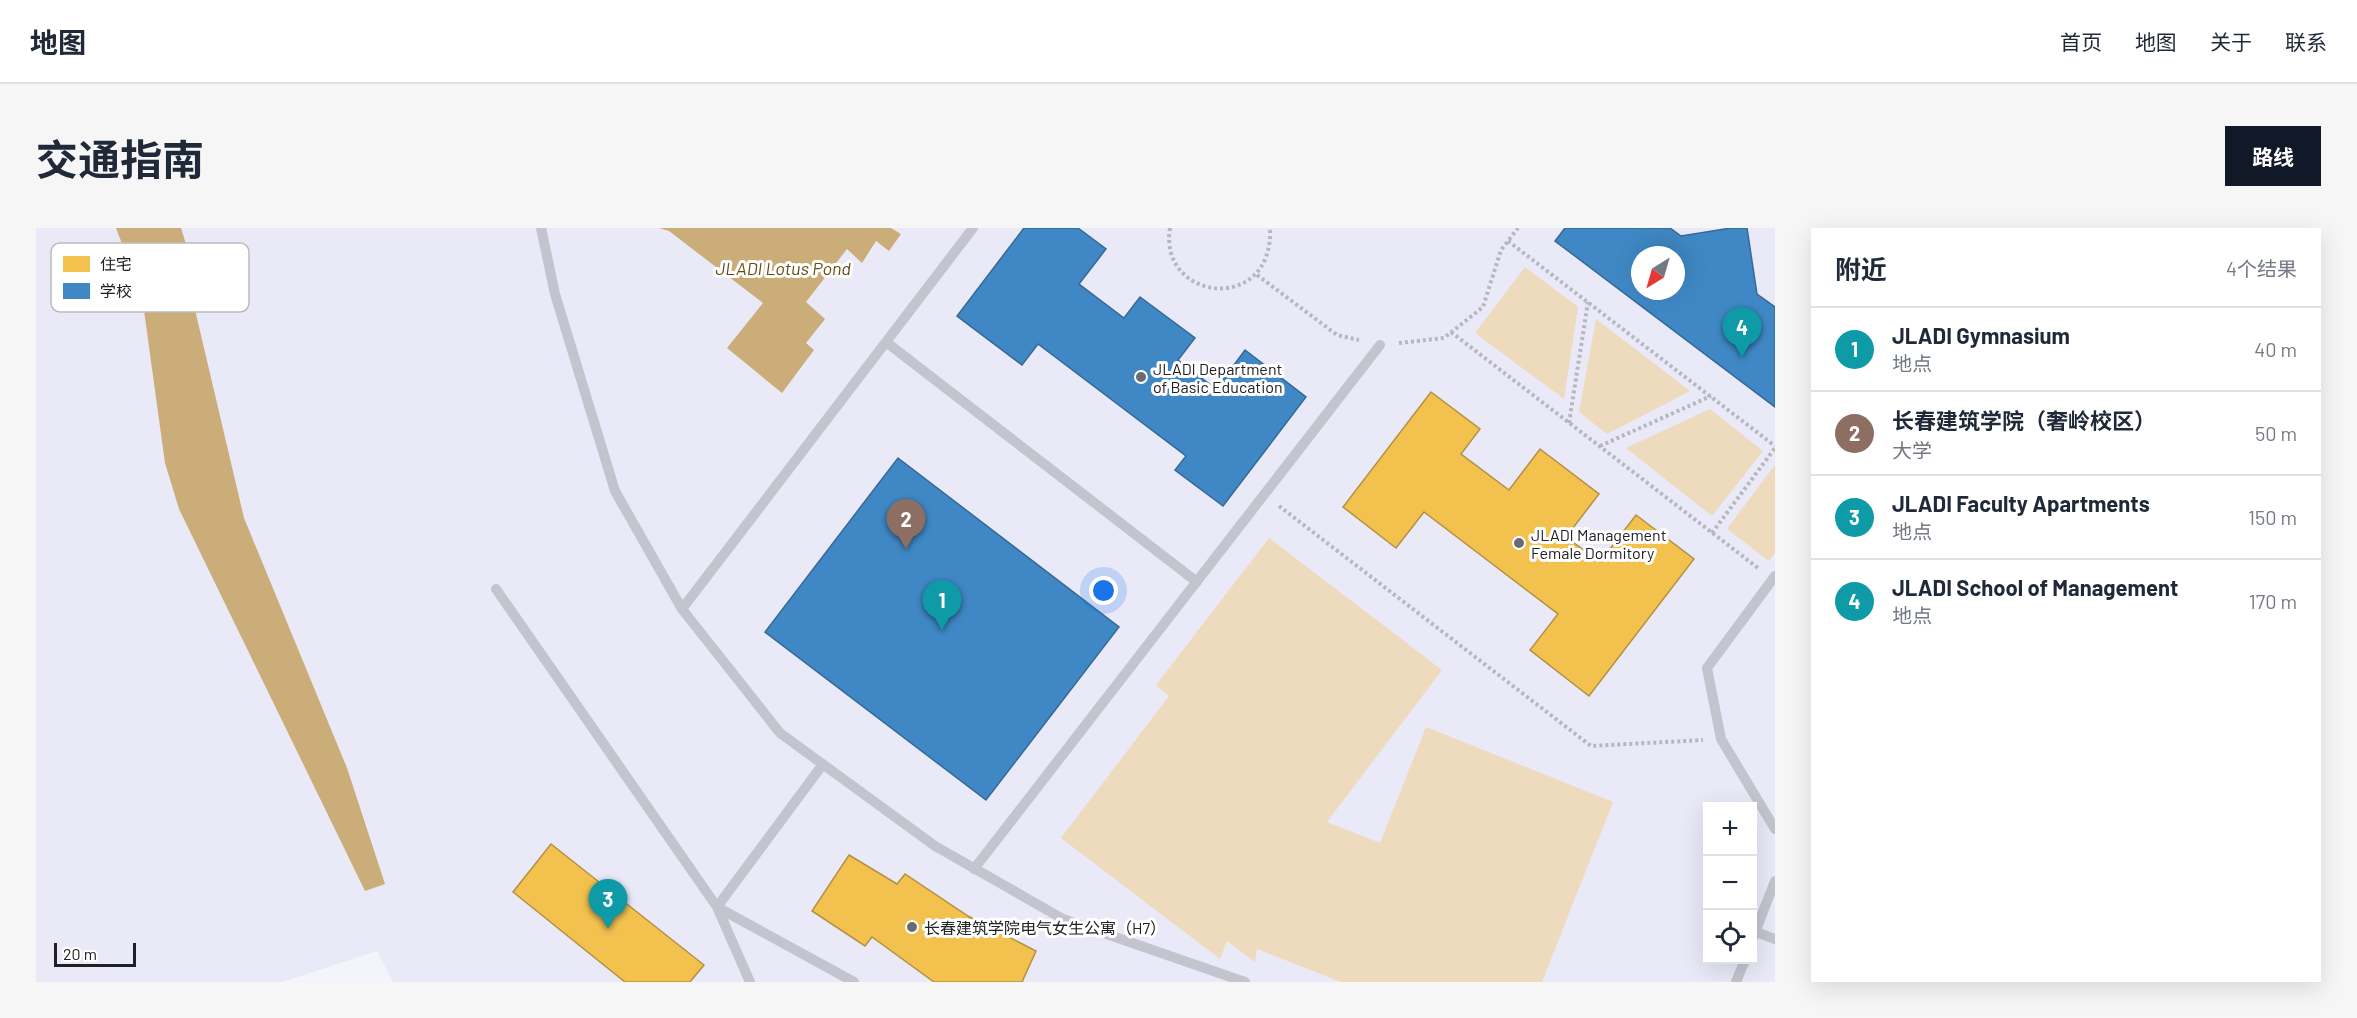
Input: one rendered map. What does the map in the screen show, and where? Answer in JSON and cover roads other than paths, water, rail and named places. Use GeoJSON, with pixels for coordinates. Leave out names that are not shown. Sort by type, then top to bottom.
{"type":"FeatureCollection","features":[{"type":"Feature","properties":{"kind":"lane"},"geometry":{"type":"LineString","coordinates":[[542,228],[555,294],[615,491],[682,609],[780,733],[935,846],[1063,919],[1245,982]]}},
{"type":"Feature","properties":{"kind":"lane"},"geometry":{"type":"LineString","coordinates":[[682,609],[973,228]]}},
{"type":"Feature","properties":{"kind":"lane"},"geometry":{"type":"LineString","coordinates":[[886,342],[1197,582]]}},
{"type":"Feature","properties":{"kind":"lane"},"geometry":{"type":"LineString","coordinates":[[974,869],[1380,345]]}},
{"type":"Feature","properties":{"kind":"lane"},"geometry":{"type":"LineString","coordinates":[[1774,577],[1707,668],[1722,739],[1775,829]]}},
{"type":"Feature","properties":{"kind":"lane"},"geometry":{"type":"LineString","coordinates":[[496,589],[717,907],[750,982]]}},
{"type":"Feature","properties":{"kind":"lane"},"geometry":{"type":"LineString","coordinates":[[717,907],[823,764]]}},
{"type":"Feature","properties":{"kind":"lane"},"geometry":{"type":"LineString","coordinates":[[1757,928],[1775,881]]}},
{"type":"Feature","properties":{"kind":"lane"},"geometry":{"type":"LineString","coordinates":[[717,907],[854,982]]}},
{"type":"Feature","properties":{"kind":"lane"},"geometry":{"type":"LineString","coordinates":[[1757,936],[1775,939]]}},
{"type":"Feature","properties":{"kind":"lane"},"geometry":{"type":"LineString","coordinates":[[1736,982],[1743,964]]}},
{"type":"Feature","properties":{"kind":"water"},"geometry":{"type":"Polygon","coordinates":[[[116,228],[181,228],[186,243],[122,243],[116,228]]]}},
{"type":"Feature","properties":{"kind":"water","name":"JLADI Lotus Pond"},"geometry":{"type":"Polygon","coordinates":[[[659,228],[891,228],[901,234],[889,251],[876,241],[862,263],[847,249],[806,302],[825,319],[806,343],[814,350],[782,393],[727,348],[763,303],[669,231],[659,228]]]}},
{"type":"Feature","properties":{"kind":"water"},"geometry":{"type":"Polygon","coordinates":[[[144,312],[196,312],[244,518],[347,768],[385,884],[365,891],[179,509],[165,463],[144,312]]]}},
{"type":"Feature","properties":{"kind":"place","name":"JLADI School of Management"},"geometry":{"type":"Point","coordinates":[1742,357]}},
{"type":"Feature","properties":{"kind":"place","name":"JLADI Department of Basic Education"},"geometry":{"type":"Point","coordinates":[1141,377]}},
{"type":"Feature","properties":{"kind":"place","name":"JLADI Management Female Dormitory"},"geometry":{"type":"Point","coordinates":[1519,543]}},
{"type":"Feature","properties":{"kind":"place","name":"长春建筑学院（奢岭校区）"},"geometry":{"type":"Point","coordinates":[906,549]}},
{"type":"Feature","properties":{"kind":"place","name":"JLADI Gymnasium"},"geometry":{"type":"Point","coordinates":[942,630]}},
{"type":"Feature","properties":{"kind":"place","name":"长春建筑学院电气女生公寓（H7）"},"geometry":{"type":"Point","coordinates":[912,927]}},
{"type":"Feature","properties":{"kind":"place","name":"JLADI Faculty Apartments"},"geometry":{"type":"Point","coordinates":[608,929]}}]}
